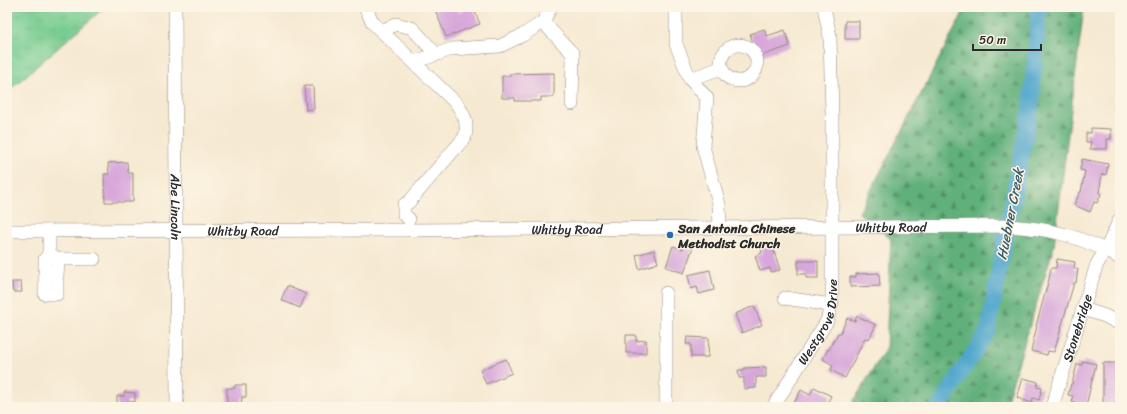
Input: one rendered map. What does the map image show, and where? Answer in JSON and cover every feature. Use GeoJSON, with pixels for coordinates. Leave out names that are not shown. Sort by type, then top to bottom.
{"type":"FeatureCollection","features":[{"type":"Feature","properties":{"kind":"street","name":"Abe Lincoln"},"geometry":{"type":"LineString","coordinates":[[175,7],[177,407]]}},
{"type":"Feature","properties":{"kind":"street"},"geometry":{"type":"LineString","coordinates":[[364,7],[373,22],[457,104],[464,116],[467,126],[465,137],[409,202],[414,206],[414,215],[409,224]]}},
{"type":"Feature","properties":{"kind":"street"},"geometry":{"type":"LineString","coordinates":[[414,62],[452,49],[500,46],[523,35],[543,22],[551,7]]}},
{"type":"Feature","properties":{"kind":"street"},"geometry":{"type":"LineString","coordinates":[[674,7],[676,13],[676,44],[690,79],[707,98],[703,146],[719,204],[720,228]]}},
{"type":"Feature","properties":{"kind":"street","name":"Westgrove Drive"},"geometry":{"type":"LineString","coordinates":[[772,407],[827,321],[833,293],[830,37],[824,7]]}},
{"type":"Feature","properties":{"kind":"street"},"geometry":{"type":"LineString","coordinates":[[543,22],[573,54],[572,104]]}},
{"type":"Feature","properties":{"kind":"street"},"geometry":{"type":"LineString","coordinates":[[382,31],[396,24],[412,28],[436,54]]}},
{"type":"Feature","properties":{"kind":"street"},"geometry":{"type":"LineString","coordinates":[[690,79],[721,68]]}},
{"type":"Feature","properties":{"kind":"street","name":"Stonebridge"},"geometry":{"type":"LineString","coordinates":[[1052,407],[1097,264],[1106,250],[1120,219]]}},
{"type":"Feature","properties":{"kind":"street","name":"Whitby Road"},"geometry":{"type":"LineString","coordinates":[[7,231],[176,230],[409,224],[720,228],[1008,226],[1045,230],[1085,240],[1120,258]]}},
{"type":"Feature","properties":{"kind":"street"},"geometry":{"type":"LineString","coordinates":[[49,231],[53,256],[57,279],[57,294],[45,294],[45,259],[53,256],[94,259]]}},
{"type":"Feature","properties":{"kind":"street"},"geometry":{"type":"LineString","coordinates":[[666,292],[666,407]]}},
{"type":"Feature","properties":{"kind":"street"},"geometry":{"type":"LineString","coordinates":[[785,298],[831,305]]}},
{"type":"Feature","properties":{"kind":"street"},"geometry":{"type":"LineString","coordinates":[[1083,309],[1105,316],[1120,324]]}},
{"type":"Feature","properties":{"kind":"green space"},"geometry":{"type":"Polygon","coordinates":[[[7,7],[105,7],[7,92],[7,7]]]}},
{"type":"Feature","properties":{"kind":"green space"},"geometry":{"type":"Polygon","coordinates":[[[966,7],[1084,7],[1054,246],[1005,407],[850,407],[886,348],[891,239],[859,213],[966,7]]]}},
{"type":"Feature","properties":{"kind":"building"},"geometry":{"type":"Polygon","coordinates":[[[434,7],[457,7],[459,12],[473,7],[480,24],[446,37],[434,7]]]}},
{"type":"Feature","properties":{"kind":"building"},"geometry":{"type":"Polygon","coordinates":[[[845,21],[859,21],[859,39],[845,39],[845,21]]]}},
{"type":"Feature","properties":{"kind":"building"},"geometry":{"type":"Polygon","coordinates":[[[764,29],[767,36],[785,30],[790,46],[758,57],[750,34],[764,29]]]}},
{"type":"Feature","properties":{"kind":"building"},"geometry":{"type":"Polygon","coordinates":[[[554,73],[554,97],[541,97],[541,101],[515,101],[515,98],[502,98],[502,76],[510,76],[510,74],[554,73]]]}},
{"type":"Feature","properties":{"kind":"building"},"geometry":{"type":"Polygon","coordinates":[[[304,86],[313,86],[314,109],[306,110],[304,86]]]}},
{"type":"Feature","properties":{"kind":"building"},"geometry":{"type":"Polygon","coordinates":[[[1091,128],[1111,129],[1111,139],[1107,139],[1107,149],[1090,149],[1091,142],[1086,142],[1086,133],[1091,133],[1091,128]]]}},
{"type":"Feature","properties":{"kind":"building"},"geometry":{"type":"Polygon","coordinates":[[[1082,159],[1108,164],[1106,175],[1102,174],[1099,193],[1101,194],[1097,203],[1094,202],[1090,212],[1074,205],[1081,192],[1085,171],[1080,170],[1082,159]]]}},
{"type":"Feature","properties":{"kind":"building"},"geometry":{"type":"Polygon","coordinates":[[[127,162],[128,173],[133,173],[133,202],[105,202],[104,174],[109,174],[108,163],[127,162]]]}},
{"type":"Feature","properties":{"kind":"building"},"geometry":{"type":"Polygon","coordinates":[[[685,242],[694,244],[684,273],[666,267],[673,246],[683,249],[685,242]]]}},
{"type":"Feature","properties":{"kind":"building"},"geometry":{"type":"Polygon","coordinates":[[[772,245],[780,270],[771,272],[770,268],[760,271],[755,256],[762,253],[761,249],[772,245]]]}},
{"type":"Feature","properties":{"kind":"building"},"geometry":{"type":"Polygon","coordinates":[[[654,250],[658,263],[639,269],[636,255],[654,250]]]}},
{"type":"Feature","properties":{"kind":"building"},"geometry":{"type":"Polygon","coordinates":[[[1057,259],[1075,262],[1074,269],[1078,269],[1076,283],[1074,283],[1054,352],[1048,351],[1047,355],[1031,351],[1051,268],[1056,268],[1057,259]]]}},
{"type":"Feature","properties":{"kind":"building"},"geometry":{"type":"Polygon","coordinates":[[[798,261],[818,261],[818,278],[806,278],[806,274],[798,274],[798,261]]]}},
{"type":"Feature","properties":{"kind":"building"},"geometry":{"type":"Polygon","coordinates":[[[710,270],[714,290],[699,294],[697,287],[691,289],[688,275],[710,270]]]}},
{"type":"Feature","properties":{"kind":"building"},"geometry":{"type":"Polygon","coordinates":[[[879,273],[880,286],[850,287],[850,277],[856,277],[856,274],[879,273]]]}},
{"type":"Feature","properties":{"kind":"building"},"geometry":{"type":"Polygon","coordinates":[[[12,282],[21,282],[22,292],[13,292],[12,282]]]}},
{"type":"Feature","properties":{"kind":"building"},"geometry":{"type":"Polygon","coordinates":[[[287,286],[306,294],[300,308],[281,300],[287,286]]]}},
{"type":"Feature","properties":{"kind":"building"},"geometry":{"type":"Polygon","coordinates":[[[754,306],[762,325],[742,333],[735,314],[754,306]]]}},
{"type":"Feature","properties":{"kind":"building"},"geometry":{"type":"Polygon","coordinates":[[[857,316],[876,325],[869,339],[865,338],[845,378],[831,370],[833,365],[823,359],[838,333],[840,334],[847,318],[855,321],[857,316]]]}},
{"type":"Feature","properties":{"kind":"building"},"geometry":{"type":"Polygon","coordinates":[[[626,335],[636,335],[636,341],[646,340],[646,353],[626,353],[626,335]]]}},
{"type":"Feature","properties":{"kind":"building"},"geometry":{"type":"Polygon","coordinates":[[[687,337],[709,338],[708,357],[691,357],[691,344],[686,344],[687,337]]]}},
{"type":"Feature","properties":{"kind":"building"},"geometry":{"type":"Polygon","coordinates":[[[506,359],[512,373],[486,384],[480,370],[506,359]]]}},
{"type":"Feature","properties":{"kind":"building"},"geometry":{"type":"Polygon","coordinates":[[[1083,361],[1096,364],[1086,406],[1072,402],[1073,396],[1068,395],[1077,364],[1082,365],[1083,361]]]}},
{"type":"Feature","properties":{"kind":"building"},"geometry":{"type":"Polygon","coordinates":[[[1103,363],[1120,363],[1120,402],[1115,402],[1115,407],[1103,406],[1103,363]]]}},
{"type":"Feature","properties":{"kind":"building"},"geometry":{"type":"Polygon","coordinates":[[[766,367],[766,377],[756,377],[756,388],[744,389],[744,378],[739,378],[738,370],[744,370],[744,368],[766,367]]]}},
{"type":"Feature","properties":{"kind":"building"},"geometry":{"type":"Polygon","coordinates":[[[1023,378],[1038,382],[1037,387],[1042,388],[1039,400],[1033,398],[1032,403],[1017,398],[1023,378]]]}},
{"type":"Feature","properties":{"kind":"building"},"geometry":{"type":"Polygon","coordinates":[[[235,385],[246,385],[246,397],[242,397],[241,406],[227,406],[227,388],[235,388],[235,385]]]}},
{"type":"Feature","properties":{"kind":"building"},"geometry":{"type":"Polygon","coordinates":[[[814,387],[831,396],[825,407],[792,407],[801,390],[810,395],[814,387]]]}},
{"type":"Feature","properties":{"kind":"building"},"geometry":{"type":"Polygon","coordinates":[[[124,392],[135,393],[135,402],[127,401],[127,407],[117,407],[117,396],[124,396],[124,392]]]}},
{"type":"Feature","properties":{"kind":"waterway","name":"Huebner Creek"},"geometry":{"type":"LineString","coordinates":[[939,407],[988,331],[1031,106],[1039,7]]}},
{"type":"Feature","properties":{"kind":"place","name":"San Antonio Chinese Methodist Church"},"geometry":{"type":"Point","coordinates":[670,235]}}]}
